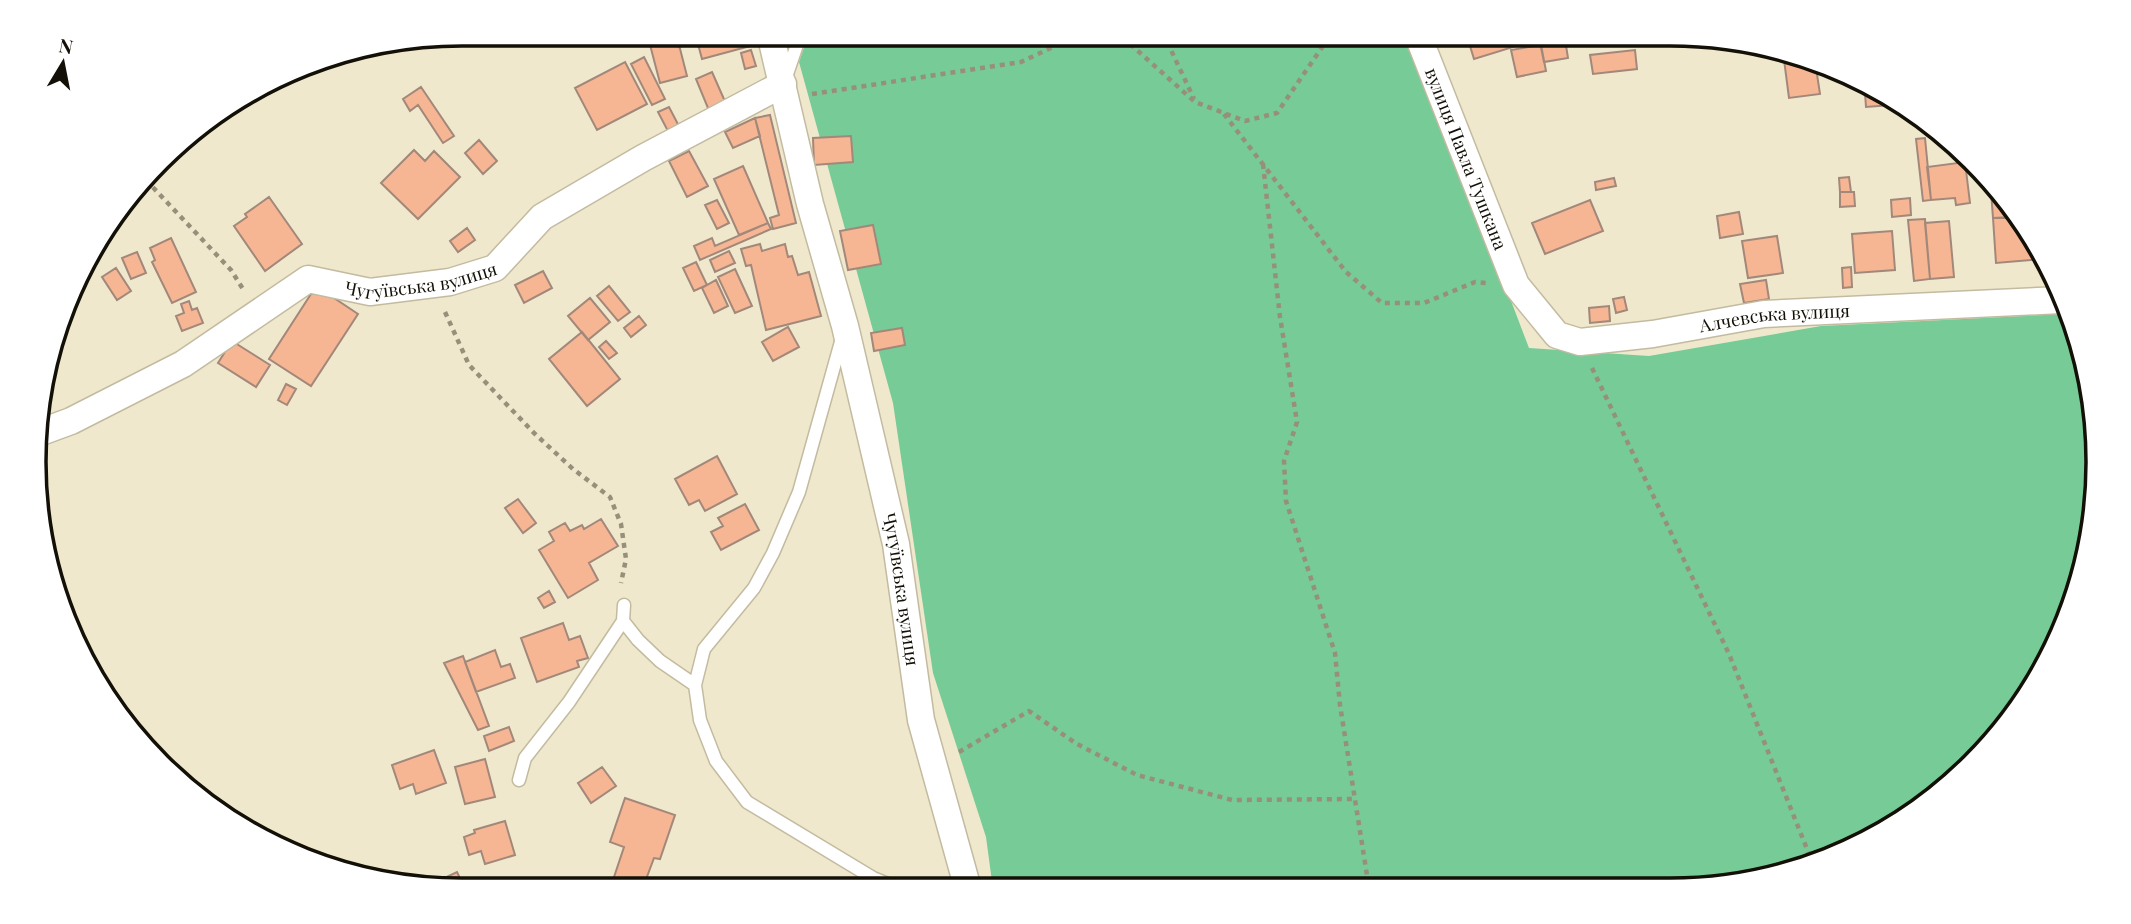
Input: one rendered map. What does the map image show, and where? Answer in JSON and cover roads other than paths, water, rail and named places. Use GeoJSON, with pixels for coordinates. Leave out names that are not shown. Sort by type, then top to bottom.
{"type":"FeatureCollection","features":[{"type":"Feature","properties":{"kind":"street","name":"Чугуївська вулиця"},"geometry":{"type":"LineString","coordinates":[[773,45],[810,204],[845,326],[896,544],[921,720],[965,878]]}},
{"type":"Feature","properties":{"kind":"street","name":"вулиця Павла Тушкана"},"geometry":{"type":"LineString","coordinates":[[1422,45],[1516,285],[1557,335],[1580,342]]}},
{"type":"Feature","properties":{"kind":"street","name":"Чугуївська вулиця"},"geometry":{"type":"LineString","coordinates":[[47,430],[71,421],[183,364],[308,279],[370,292],[442,283],[495,268],[542,217],[643,158],[785,91]]}},
{"type":"Feature","properties":{"kind":"street","name":"Алчевська вулиця"},"geometry":{"type":"LineString","coordinates":[[1580,342],[1653,334],[1764,314],[2053,300]]}},
{"type":"Feature","properties":{"kind":"lane"},"geometry":{"type":"LineString","coordinates":[[785,91],[798,45]]}},
{"type":"Feature","properties":{"kind":"lane"},"geometry":{"type":"LineString","coordinates":[[845,326],[799,492],[773,553],[754,587],[705,649],[695,685],[700,720],[716,761],[747,802],[873,878]]}},
{"type":"Feature","properties":{"kind":"lane"},"geometry":{"type":"LineString","coordinates":[[519,780],[525,758],[569,702],[623,621],[624,605]]}},
{"type":"Feature","properties":{"kind":"lane"},"geometry":{"type":"LineString","coordinates":[[623,621],[660,661],[695,685]]}}]}
